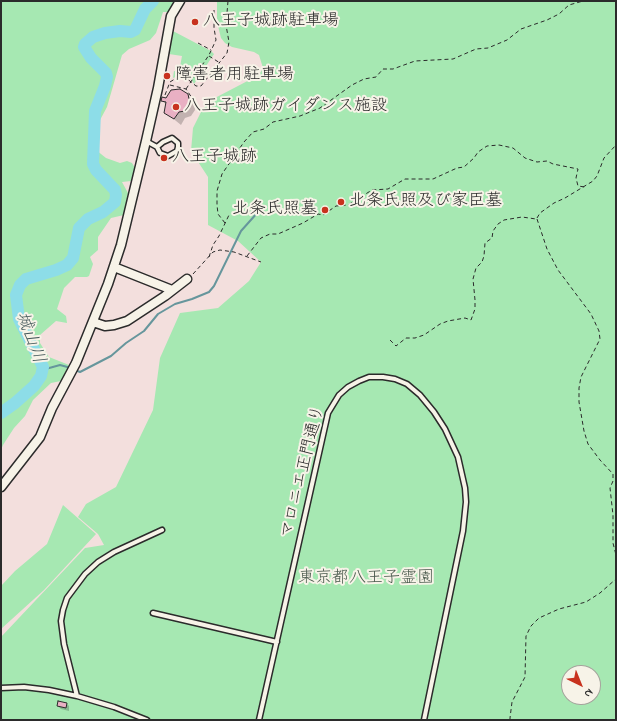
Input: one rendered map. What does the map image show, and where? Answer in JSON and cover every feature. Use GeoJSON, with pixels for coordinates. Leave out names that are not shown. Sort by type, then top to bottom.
{"type":"FeatureCollection","features":[{"type":"Feature","properties":{"kind":"street"},"geometry":{"type":"LineString","coordinates":[[1,487],[37,441],[52,408],[76,363],[114,267],[121,245],[146,141],[172,16],[180,1]]}},
{"type":"Feature","properties":{"kind":"street"},"geometry":{"type":"LineString","coordinates":[[114,267],[172,290]]}},
{"type":"Feature","properties":{"kind":"street"},"geometry":{"type":"LineString","coordinates":[[93,322],[105,326],[127,321],[186,279]]}},
{"type":"Feature","properties":{"kind":"lane"},"geometry":{"type":"LineString","coordinates":[[146,141],[157,147],[160,153],[168,156],[177,151],[178,143],[172,138],[163,142],[157,147]]}},
{"type":"Feature","properties":{"kind":"lane","name":"マロニエ正門通り"},"geometry":{"type":"LineString","coordinates":[[259,720],[328,413],[333,404],[348,387],[369,378],[383,377],[407,384],[420,395],[445,429],[458,457],[465,488],[466,502],[462,531],[424,720]]}},
{"type":"Feature","properties":{"kind":"lane"},"geometry":{"type":"LineString","coordinates":[[77,696],[64,644],[61,621],[67,598],[85,574],[98,562],[114,552],[162,530]]}},
{"type":"Feature","properties":{"kind":"lane"},"geometry":{"type":"LineString","coordinates":[[152,613],[277,642]]}},
{"type":"Feature","properties":{"kind":"lane"},"geometry":{"type":"LineString","coordinates":[[1,688],[24,687],[49,690],[77,696],[114,707],[147,720]]}},
{"type":"Feature","properties":{"kind":"path"},"geometry":{"type":"LineString","coordinates":[[164,95],[166,95],[169,85],[175,78],[185,77],[196,86],[201,86],[227,53],[229,49],[226,25],[228,1]]}},
{"type":"Feature","properties":{"kind":"path"},"geometry":{"type":"LineString","coordinates":[[226,223],[218,214],[217,205],[217,191],[222,174],[240,147],[253,132],[264,129],[273,122],[300,116],[320,108],[352,85],[364,79],[376,77],[383,68],[393,69],[415,62],[453,59],[476,49],[488,48],[507,40],[521,29],[559,14],[569,4],[583,1]]}},
{"type":"Feature","properties":{"kind":"path"},"geometry":{"type":"LineString","coordinates":[[186,89],[209,55],[216,40],[214,10]]}},
{"type":"Feature","properties":{"kind":"path"},"geometry":{"type":"LineString","coordinates":[[198,43],[211,50]]}},
{"type":"Feature","properties":{"kind":"path"},"geometry":{"type":"LineString","coordinates":[[209,55],[220,63]]}},
{"type":"Feature","properties":{"kind":"path"},"geometry":{"type":"LineString","coordinates":[[169,85],[186,89],[192,98],[191,104]]}},
{"type":"Feature","properties":{"kind":"path"},"geometry":{"type":"LineString","coordinates":[[616,145],[604,158],[597,176],[593,181],[585,187],[554,203],[540,214],[537,219],[547,249],[558,270],[591,314],[599,330],[600,339],[581,377],[579,402],[588,444],[613,474],[614,481],[610,488],[613,516],[613,543],[616,555]]}},
{"type":"Feature","properties":{"kind":"path"},"geometry":{"type":"LineString","coordinates":[[247,256],[262,238],[270,234],[278,234],[303,223],[318,214],[323,215],[336,206],[348,205],[372,190],[388,189],[405,179],[433,179],[457,168],[464,168],[478,152],[487,146],[506,146],[513,148],[525,158],[537,162],[547,162],[578,169],[576,178],[578,186],[585,187]]}},
{"type":"Feature","properties":{"kind":"path"},"geometry":{"type":"LineString","coordinates":[[208,258],[213,245],[230,215]]}},
{"type":"Feature","properties":{"kind":"path"},"geometry":{"type":"LineString","coordinates":[[390,340],[396,346],[406,338],[415,338],[424,335],[440,324],[448,321],[465,318],[471,320],[475,309],[473,279],[476,268],[482,262],[484,256],[485,243],[492,238],[498,224],[504,220],[522,217],[537,219]]}},
{"type":"Feature","properties":{"kind":"path"},"geometry":{"type":"LineString","coordinates":[[186,279],[213,252],[220,250],[234,252],[261,262]]}},
{"type":"Feature","properties":{"kind":"path"},"geometry":{"type":"LineString","coordinates":[[510,720],[512,702],[525,677],[526,636],[530,626],[539,618],[586,602],[600,593],[616,579]]}},
{"type":"Feature","properties":{"kind":"green space"},"geometry":{"type":"Polygon","coordinates":[[[1,1],[177,1],[171,12],[163,12],[156,33],[150,40],[129,49],[122,55],[107,107],[100,120],[96,150],[106,158],[120,163],[127,161],[132,163],[135,168],[131,181],[122,182],[128,193],[124,215],[111,218],[98,237],[98,250],[90,257],[93,264],[89,276],[75,277],[64,288],[57,309],[66,316],[67,323],[56,321],[40,335],[40,343],[49,357],[69,365],[61,381],[51,383],[33,400],[25,416],[14,428],[1,450],[1,1]]]}},
{"type":"Feature","properties":{"kind":"green space","name":"東京都八王子霊園"},"geometry":{"type":"Polygon","coordinates":[[[217,1],[616,1],[616,720],[1,720],[1,637],[85,548],[104,545],[98,534],[78,517],[86,504],[116,487],[153,410],[160,358],[180,313],[218,308],[249,281],[261,262],[238,241],[208,225],[208,177],[191,151],[193,128],[202,110],[213,99],[259,75],[263,68],[259,55],[254,52],[232,47],[225,43],[221,38],[217,22],[217,1]]]}},
{"type":"Feature","properties":{"kind":"green space"},"geometry":{"type":"Polygon","coordinates":[[[173,31],[214,54],[194,84],[191,79],[181,75],[173,78],[174,71],[179,72],[182,56],[169,54],[173,31]]]}},
{"type":"Feature","properties":{"kind":"green space"},"geometry":{"type":"Polygon","coordinates":[[[63,505],[96,534],[44,590],[1,629],[1,586],[15,571],[47,544],[63,505]]]}},
{"type":"Feature","properties":{"kind":"building","name":"八王子城跡ガイダンス施設"},"geometry":{"type":"Polygon","coordinates":[[[180,89],[188,94],[190,104],[185,111],[179,112],[174,119],[164,113],[166,102],[161,101],[162,97],[166,98],[171,90],[180,89]]]}},
{"type":"Feature","properties":{"kind":"building"},"geometry":{"type":"Polygon","coordinates":[[[58,701],[67,703],[66,708],[57,706],[58,701]]]}},
{"type":"Feature","properties":{"kind":"waterway","name":"城山川"},"geometry":{"type":"LineString","coordinates":[[1,413],[34,386],[41,376],[43,367],[19,319],[16,295],[20,285],[26,279],[67,265],[73,258],[79,228],[88,219],[103,212],[115,202],[115,190],[96,170],[93,164],[95,111],[107,77],[106,73],[91,58],[84,47],[85,44],[93,37],[105,33],[120,31],[131,32],[135,30],[145,9],[153,1]]}},
{"type":"Feature","properties":{"kind":"waterway"},"geometry":{"type":"LineString","coordinates":[[75,370],[80,372],[111,356],[126,343],[144,331],[158,314],[175,304],[209,292],[214,286],[241,231],[258,212]]}},
{"type":"Feature","properties":{"kind":"waterway"},"geometry":{"type":"LineString","coordinates":[[42,370],[60,365],[71,368]]}},
{"type":"Feature","properties":{"kind":"place","name":"八王子城跡駐車場"},"geometry":{"type":"Point","coordinates":[195,22]}},
{"type":"Feature","properties":{"kind":"place","name":"障害者用駐車場"},"geometry":{"type":"Point","coordinates":[167,76]}},
{"type":"Feature","properties":{"kind":"place","name":"八王子城跡ガイダンス施設"},"geometry":{"type":"Point","coordinates":[176,107]}},
{"type":"Feature","properties":{"kind":"place","name":"八王子城跡"},"geometry":{"type":"Point","coordinates":[164,158]}},
{"type":"Feature","properties":{"kind":"place","name":"北条氏照及び家臣墓"},"geometry":{"type":"Point","coordinates":[341,202]}},
{"type":"Feature","properties":{"kind":"place","name":"北条氏照墓"},"geometry":{"type":"Point","coordinates":[325,210]}}]}
